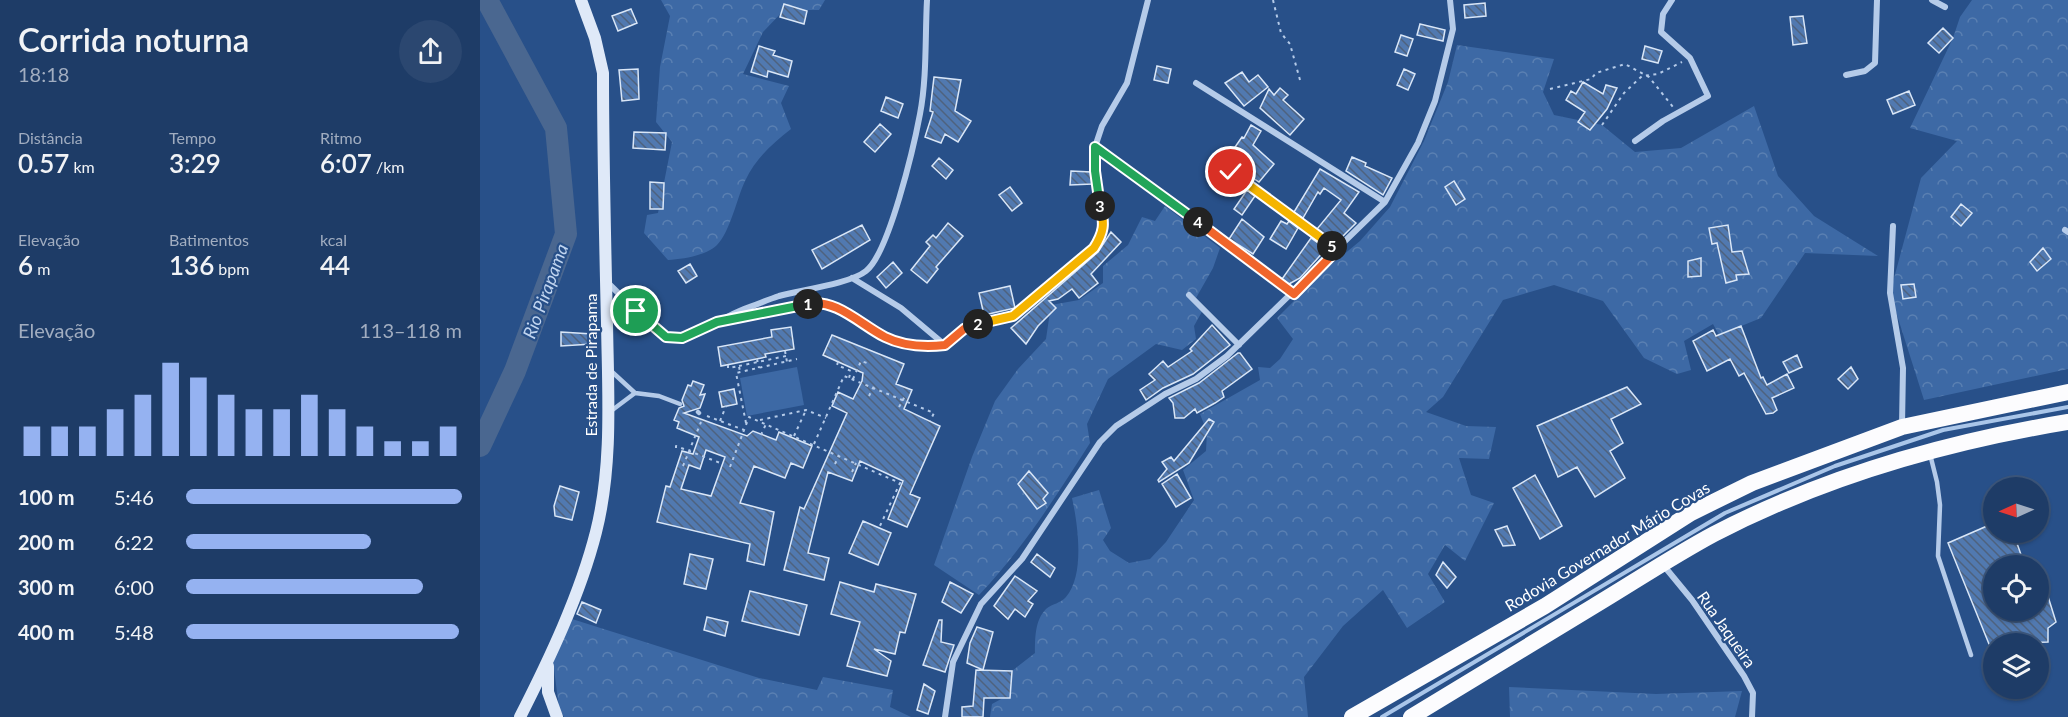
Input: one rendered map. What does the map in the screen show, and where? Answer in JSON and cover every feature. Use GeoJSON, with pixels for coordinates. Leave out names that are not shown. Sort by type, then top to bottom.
{"type":"FeatureCollection","features":[{"type":"Feature","properties":{"kind":"highway","name":"Rodovia Governador Mário Covas"},"geometry":{"type":"LineString","coordinates":[[1352,717],[1545,606],[1691,513],[1752,483],[1902,427],[2068,392]]}},
{"type":"Feature","properties":{"kind":"highway"},"geometry":{"type":"LineString","coordinates":[[1411,717],[1661,563],[1716,533],[1845,478],[1929,450],[1972,438],[2068,422]]}},
{"type":"Feature","properties":{"kind":"main road","name":"Estrada de Pirapama"},"geometry":{"type":"LineString","coordinates":[[520,717],[548,662],[596,533],[601,505],[609,413],[603,73],[581,0]]}},
{"type":"Feature","properties":{"kind":"main road"},"geometry":{"type":"LineString","coordinates":[[548,662],[548,692],[557,717]]}},
{"type":"Feature","properties":{"kind":"street"},"geometry":{"type":"LineString","coordinates":[[606,281],[649,324],[666,337],[682,338],[728,315],[777,297],[865,273],[876,261],[893,216],[920,112],[927,0]]}},
{"type":"Feature","properties":{"kind":"street"},"geometry":{"type":"LineString","coordinates":[[717,322],[814,303],[825,303],[886,338],[904,343],[945,345],[964,329],[1013,316],[1094,248],[1102,235],[1105,223],[1098,198],[1095,147],[1102,126],[1127,83],[1148,0]]}},
{"type":"Feature","properties":{"kind":"street"},"geometry":{"type":"LineString","coordinates":[[945,717],[953,662],[981,604],[1022,559],[1100,442],[1116,426],[1165,394],[1196,379],[1239,345],[1294,294],[1385,202],[1418,143],[1435,101],[1453,29],[1450,0]]}},
{"type":"Feature","properties":{"kind":"street"},"geometry":{"type":"LineString","coordinates":[[1635,141],[1663,121],[1708,96],[1690,58],[1660,30],[1663,14],[1672,0]]}},
{"type":"Feature","properties":{"kind":"street"},"geometry":{"type":"LineString","coordinates":[[1846,75],[1865,71],[1875,63],[1877,0]]}},
{"type":"Feature","properties":{"kind":"street"},"geometry":{"type":"LineString","coordinates":[[1932,0],[1945,8]]}},
{"type":"Feature","properties":{"kind":"street"},"geometry":{"type":"LineString","coordinates":[[1196,83],[1385,202]]}},
{"type":"Feature","properties":{"kind":"street"},"geometry":{"type":"LineString","coordinates":[[1095,147],[1294,294]]}},
{"type":"Feature","properties":{"kind":"street"},"geometry":{"type":"LineString","coordinates":[[1231,172],[1337,250]]}},
{"type":"Feature","properties":{"kind":"street"},"geometry":{"type":"LineString","coordinates":[[1893,226],[1890,293],[1903,368],[1902,427]]}},
{"type":"Feature","properties":{"kind":"street"},"geometry":{"type":"LineString","coordinates":[[852,278],[901,308],[945,345]]}},
{"type":"Feature","properties":{"kind":"street"},"geometry":{"type":"LineString","coordinates":[[1189,295],[1239,345]]}},
{"type":"Feature","properties":{"kind":"street","name":"Rua Jaqueira"},"geometry":{"type":"LineString","coordinates":[[1661,563],[1692,600],[1744,676],[1752,693],[1752,717]]}},
{"type":"Feature","properties":{"kind":"lane"},"geometry":{"type":"LineString","coordinates":[[608,368],[635,393],[659,396],[680,404]]}},
{"type":"Feature","properties":{"kind":"lane"},"geometry":{"type":"LineString","coordinates":[[609,413],[635,393]]}},
{"type":"Feature","properties":{"kind":"lane"},"geometry":{"type":"LineString","coordinates":[[1929,450],[1940,505],[1938,556],[1971,655]]}},
{"type":"Feature","properties":{"kind":"path"},"geometry":{"type":"LineString","coordinates":[[1273,0],[1281,23],[1281,33],[1290,45],[1300,80]]}},
{"type":"Feature","properties":{"kind":"path"},"geometry":{"type":"LineString","coordinates":[[1602,125],[1623,93],[1642,76],[1649,77],[1690,58]]}},
{"type":"Feature","properties":{"kind":"path"},"geometry":{"type":"LineString","coordinates":[[1550,89],[1591,79],[1596,73],[1625,64],[1649,77],[1679,114]]}},
{"type":"Feature","properties":{"kind":"path"},"geometry":{"type":"LineString","coordinates":[[785,351],[787,362]]}},
{"type":"Feature","properties":{"kind":"path"},"geometry":{"type":"LineString","coordinates":[[728,365],[728,368],[786,357]]}},
{"type":"Feature","properties":{"kind":"path"},"geometry":{"type":"LineString","coordinates":[[746,424],[736,373],[797,359]]}},
{"type":"Feature","properties":{"kind":"path"},"geometry":{"type":"LineString","coordinates":[[757,361],[759,368]]}},
{"type":"Feature","properties":{"kind":"path"},"geometry":{"type":"LineString","coordinates":[[853,380],[861,361],[867,363]]}},
{"type":"Feature","properties":{"kind":"path"},"geometry":{"type":"LineString","coordinates":[[838,362],[837,365],[851,371],[849,378]]}},
{"type":"Feature","properties":{"kind":"path"},"geometry":{"type":"LineString","coordinates":[[740,366],[740,372]]}},
{"type":"Feature","properties":{"kind":"path"},"geometry":{"type":"LineString","coordinates":[[814,444],[844,376],[934,413],[930,422]]}},
{"type":"Feature","properties":{"kind":"path"},"geometry":{"type":"LineString","coordinates":[[869,396],[873,387]]}},
{"type":"Feature","properties":{"kind":"path"},"geometry":{"type":"LineString","coordinates":[[899,407],[904,396]]}},
{"type":"Feature","properties":{"kind":"path"},"geometry":{"type":"LineString","coordinates":[[720,421],[726,406]]}},
{"type":"Feature","properties":{"kind":"path"},"geometry":{"type":"LineString","coordinates":[[757,421],[806,410],[826,418]]}},
{"type":"Feature","properties":{"kind":"path"},"geometry":{"type":"LineString","coordinates":[[794,436],[806,410]]}},
{"type":"Feature","properties":{"kind":"path"},"geometry":{"type":"LineString","coordinates":[[682,466],[704,415],[744,430]]}},
{"type":"Feature","properties":{"kind":"path"},"geometry":{"type":"LineString","coordinates":[[730,467],[749,417],[901,482],[879,528]]}},
{"type":"Feature","properties":{"kind":"path"},"geometry":{"type":"LineString","coordinates":[[761,435],[766,424]]}},
{"type":"Feature","properties":{"kind":"path"},"geometry":{"type":"LineString","coordinates":[[676,448],[676,446],[723,464]]}},
{"type":"Feature","properties":{"kind":"path"},"geometry":{"type":"LineString","coordinates":[[836,464],[841,455]]}},
{"type":"Feature","properties":{"kind":"path"},"geometry":{"type":"LineString","coordinates":[[686,459],[691,460]]}},
{"type":"Feature","properties":{"kind":"path"},"geometry":{"type":"LineString","coordinates":[[852,472],[856,463]]}},
{"type":"Feature","properties":{"kind":"green space"},"geometry":{"type":"Polygon","coordinates":[[[661,0],[825,0],[819,10],[784,10],[763,32],[743,74],[789,86],[781,103],[791,129],[777,140],[754,165],[742,188],[726,232],[717,245],[687,258],[668,260],[644,233],[647,215],[658,213],[672,142],[656,122],[660,67],[670,16],[661,0]]]}},
{"type":"Feature","properties":{"kind":"green space"},"geometry":{"type":"Polygon","coordinates":[[[1972,0],[2068,0],[2068,369],[1924,400],[1890,293],[1921,178],[1957,141],[1910,128],[1953,38],[1960,17],[1972,0]]]}},
{"type":"Feature","properties":{"kind":"green space"},"geometry":{"type":"Polygon","coordinates":[[[1457,45],[1554,59],[1543,92],[1554,115],[1602,125],[1635,152],[1681,148],[1754,106],[1778,176],[1814,216],[1878,256],[1805,253],[1761,318],[1719,335],[1713,324],[1684,341],[1691,370],[1677,374],[1644,358],[1603,301],[1554,285],[1503,300],[1443,397],[1426,412],[1466,426],[1496,427],[1489,459],[1459,458],[1471,495],[1494,503],[1465,561],[1445,545],[1428,574],[1445,602],[1407,628],[1383,590],[1343,626],[1304,677],[1308,717],[990,717],[992,704],[1003,698],[1010,698],[1012,671],[1035,653],[1036,630],[1042,613],[1048,607],[1064,599],[1072,588],[1078,563],[1078,549],[1072,498],[1099,490],[1111,528],[1103,540],[1110,551],[1129,563],[1150,559],[1166,542],[1194,500],[1183,470],[1206,451],[1207,432],[1200,414],[1260,380],[1258,367],[1270,368],[1280,359],[1293,339],[1277,318],[1325,270],[1360,241],[1390,207],[1424,141],[1448,82],[1457,45]]]}},
{"type":"Feature","properties":{"kind":"green space"},"geometry":{"type":"Polygon","coordinates":[[[1165,206],[1220,248],[1213,268],[1196,298],[1204,308],[1194,326],[1196,339],[1182,350],[1156,344],[1108,379],[1087,424],[1090,443],[1024,541],[979,595],[934,565],[972,457],[995,401],[1018,369],[1046,339],[1051,305],[1079,300],[1103,283],[1103,266],[1128,245],[1142,217],[1155,221],[1165,206]]]}},
{"type":"Feature","properties":{"kind":"green space"},"geometry":{"type":"Polygon","coordinates":[[[797,367],[804,405],[747,416],[740,378],[797,367]]]}},
{"type":"Feature","properties":{"kind":"green space"},"geometry":{"type":"Polygon","coordinates":[[[572,619],[759,678],[817,690],[823,677],[893,690],[890,707],[911,717],[564,717],[559,708],[553,661],[572,619]]]}},
{"type":"Feature","properties":{"kind":"green space"},"geometry":{"type":"Polygon","coordinates":[[[1509,687],[1656,694],[1742,691],[1735,717],[1510,717],[1509,687]]]}},
{"type":"Feature","properties":{"kind":"building"},"geometry":{"type":"Polygon","coordinates":[[[1485,3],[1486,16],[1465,18],[1464,5],[1485,3]]]}},
{"type":"Feature","properties":{"kind":"building"},"geometry":{"type":"Polygon","coordinates":[[[784,4],[807,11],[804,24],[780,17],[784,4]]]}},
{"type":"Feature","properties":{"kind":"building"},"geometry":{"type":"Polygon","coordinates":[[[631,9],[637,23],[618,31],[612,16],[631,9]]]}},
{"type":"Feature","properties":{"kind":"building"},"geometry":{"type":"Polygon","coordinates":[[[1803,16],[1807,43],[1793,45],[1790,17],[1803,16]]]}},
{"type":"Feature","properties":{"kind":"building"},"geometry":{"type":"Polygon","coordinates":[[[1420,24],[1445,30],[1443,41],[1417,35],[1420,24]]]}},
{"type":"Feature","properties":{"kind":"building"},"geometry":{"type":"Polygon","coordinates":[[[1943,28],[1953,38],[1939,53],[1928,43],[1943,28]]]}},
{"type":"Feature","properties":{"kind":"building"},"geometry":{"type":"Polygon","coordinates":[[[1401,35],[1413,39],[1407,56],[1395,52],[1401,35]]]}},
{"type":"Feature","properties":{"kind":"building"},"geometry":{"type":"Polygon","coordinates":[[[759,46],[775,51],[773,55],[792,61],[788,77],[768,71],[767,77],[751,72],[759,46]]]}},
{"type":"Feature","properties":{"kind":"building"},"geometry":{"type":"Polygon","coordinates":[[[1645,46],[1662,51],[1658,63],[1642,59],[1645,46]]]}},
{"type":"Feature","properties":{"kind":"building"},"geometry":{"type":"Polygon","coordinates":[[[1157,66],[1171,69],[1168,83],[1154,80],[1157,66]]]}},
{"type":"Feature","properties":{"kind":"building"},"geometry":{"type":"Polygon","coordinates":[[[638,69],[639,99],[622,101],[619,70],[638,69]]]}},
{"type":"Feature","properties":{"kind":"building"},"geometry":{"type":"Polygon","coordinates":[[[1404,69],[1415,74],[1408,90],[1397,85],[1404,69]]]}},
{"type":"Feature","properties":{"kind":"building"},"geometry":{"type":"Polygon","coordinates":[[[1242,72],[1249,82],[1258,75],[1268,87],[1244,106],[1225,83],[1242,72]]]}},
{"type":"Feature","properties":{"kind":"building"},"geometry":{"type":"Polygon","coordinates":[[[934,77],[961,80],[955,111],[971,121],[958,142],[945,134],[941,143],[925,137],[933,112],[930,111],[934,77]]]}},
{"type":"Feature","properties":{"kind":"building"},"geometry":{"type":"Polygon","coordinates":[[[1583,82],[1603,94],[1606,85],[1617,88],[1607,109],[1590,130],[1578,122],[1585,112],[1566,100],[1571,91],[1576,94],[1583,82]]]}},
{"type":"Feature","properties":{"kind":"building"},"geometry":{"type":"Polygon","coordinates":[[[1280,88],[1288,95],[1283,100],[1304,119],[1290,135],[1260,108],[1269,89],[1274,95],[1280,88]]]}},
{"type":"Feature","properties":{"kind":"building"},"geometry":{"type":"Polygon","coordinates":[[[1909,91],[1915,105],[1893,114],[1887,100],[1909,91]]]}},
{"type":"Feature","properties":{"kind":"building"},"geometry":{"type":"Polygon","coordinates":[[[886,97],[903,104],[898,118],[881,111],[886,97]]]}},
{"type":"Feature","properties":{"kind":"building"},"geometry":{"type":"Polygon","coordinates":[[[880,124],[891,134],[875,152],[864,142],[880,124]]]}},
{"type":"Feature","properties":{"kind":"building"},"geometry":{"type":"Polygon","coordinates":[[[1251,125],[1261,131],[1253,145],[1274,164],[1259,182],[1226,160],[1242,137],[1244,138],[1251,125]]]}},
{"type":"Feature","properties":{"kind":"building"},"geometry":{"type":"Polygon","coordinates":[[[634,132],[666,133],[665,150],[633,148],[634,132]]]}},
{"type":"Feature","properties":{"kind":"building"},"geometry":{"type":"Polygon","coordinates":[[[1352,157],[1366,163],[1365,166],[1392,178],[1383,195],[1346,171],[1352,157]]]}},
{"type":"Feature","properties":{"kind":"building"},"geometry":{"type":"Polygon","coordinates":[[[939,158],[953,170],[946,179],[932,166],[939,158]]]}},
{"type":"Feature","properties":{"kind":"building"},"geometry":{"type":"Polygon","coordinates":[[[1320,169],[1359,192],[1344,213],[1356,223],[1336,243],[1317,229],[1341,200],[1324,188],[1320,194],[1318,192],[1303,218],[1294,212],[1320,169]]]}},
{"type":"Feature","properties":{"kind":"building"},"geometry":{"type":"Polygon","coordinates":[[[1071,171],[1091,172],[1092,184],[1070,185],[1071,171]]]}},
{"type":"Feature","properties":{"kind":"building"},"geometry":{"type":"Polygon","coordinates":[[[1454,181],[1465,199],[1456,205],[1445,187],[1454,181]]]}},
{"type":"Feature","properties":{"kind":"building"},"geometry":{"type":"Polygon","coordinates":[[[650,182],[664,183],[663,209],[650,209],[650,182]]]}},
{"type":"Feature","properties":{"kind":"building"},"geometry":{"type":"Polygon","coordinates":[[[1010,187],[1022,203],[1012,211],[999,195],[1010,187]]]}},
{"type":"Feature","properties":{"kind":"building"},"geometry":{"type":"Polygon","coordinates":[[[1247,190],[1255,196],[1242,215],[1234,209],[1247,190]]]}},
{"type":"Feature","properties":{"kind":"building"},"geometry":{"type":"Polygon","coordinates":[[[1961,204],[1972,213],[1961,226],[1951,217],[1961,204]]]}},
{"type":"Feature","properties":{"kind":"building"},"geometry":{"type":"Polygon","coordinates":[[[1242,219],[1264,237],[1253,254],[1229,239],[1242,219]]]}},
{"type":"Feature","properties":{"kind":"building"},"geometry":{"type":"Polygon","coordinates":[[[1281,221],[1287,224],[1289,221],[1298,228],[1286,249],[1270,239],[1281,221]]]}},
{"type":"Feature","properties":{"kind":"building"},"geometry":{"type":"Polygon","coordinates":[[[948,223],[963,236],[936,267],[938,269],[927,283],[911,270],[930,246],[926,242],[933,235],[936,238],[948,223]]]}},
{"type":"Feature","properties":{"kind":"building"},"geometry":{"type":"Polygon","coordinates":[[[862,225],[870,240],[822,269],[812,250],[862,225]]]}},
{"type":"Feature","properties":{"kind":"building"},"geometry":{"type":"Polygon","coordinates":[[[1728,225],[1732,252],[1742,251],[1749,274],[1736,275],[1737,280],[1726,283],[1717,243],[1712,244],[1709,228],[1728,225]]]}},
{"type":"Feature","properties":{"kind":"building"},"geometry":{"type":"Polygon","coordinates":[[[1111,232],[1121,242],[1091,274],[1098,283],[1079,298],[1072,289],[1058,299],[1049,301],[1056,308],[1038,326],[1026,344],[1011,328],[1098,252],[1111,232]]]}},
{"type":"Feature","properties":{"kind":"building"},"geometry":{"type":"Polygon","coordinates":[[[1311,238],[1326,249],[1300,278],[1289,284],[1282,279],[1311,238]]]}},
{"type":"Feature","properties":{"kind":"building"},"geometry":{"type":"Polygon","coordinates":[[[2043,248],[2051,259],[2037,271],[2030,262],[2043,248]]]}},
{"type":"Feature","properties":{"kind":"building"},"geometry":{"type":"Polygon","coordinates":[[[1701,258],[1701,276],[1688,277],[1688,261],[1701,258]]]}},
{"type":"Feature","properties":{"kind":"building"},"geometry":{"type":"Polygon","coordinates":[[[893,262],[902,273],[886,288],[877,277],[893,262]]]}},
{"type":"Feature","properties":{"kind":"building"},"geometry":{"type":"Polygon","coordinates":[[[690,264],[697,276],[686,283],[678,271],[690,264]]]}},
{"type":"Feature","properties":{"kind":"building"},"geometry":{"type":"Polygon","coordinates":[[[1914,284],[1916,297],[1903,299],[1901,285],[1914,284]]]}},
{"type":"Feature","properties":{"kind":"building"},"geometry":{"type":"Polygon","coordinates":[[[1010,286],[1015,308],[984,315],[979,293],[1010,286]]]}},
{"type":"Feature","properties":{"kind":"building"},"geometry":{"type":"Polygon","coordinates":[[[1212,325],[1230,345],[1193,374],[1163,388],[1146,400],[1140,390],[1155,380],[1149,374],[1163,361],[1168,367],[1192,351],[1190,349],[1212,325]]]}},
{"type":"Feature","properties":{"kind":"building"},"geometry":{"type":"Polygon","coordinates":[[[1741,326],[1761,378],[1763,377],[1767,385],[1787,374],[1794,388],[1772,398],[1777,410],[1773,413],[1766,414],[1744,373],[1739,376],[1730,359],[1707,371],[1693,341],[1713,330],[1716,336],[1741,326]]]}},
{"type":"Feature","properties":{"kind":"building"},"geometry":{"type":"Polygon","coordinates":[[[791,327],[794,349],[721,366],[718,347],[772,337],[771,330],[791,327]]]}},
{"type":"Feature","properties":{"kind":"building"},"geometry":{"type":"Polygon","coordinates":[[[561,332],[592,334],[592,344],[561,346],[561,332]]]}},
{"type":"Feature","properties":{"kind":"building"},"geometry":{"type":"Polygon","coordinates":[[[832,335],[904,364],[896,384],[912,390],[904,409],[940,426],[910,494],[920,498],[907,527],[888,519],[903,481],[860,461],[852,481],[828,472],[808,553],[829,558],[824,580],[784,570],[800,507],[804,509],[847,413],[832,406],[838,392],[853,399],[862,381],[863,373],[823,355],[832,335]]]}},
{"type":"Feature","properties":{"kind":"building"},"geometry":{"type":"Polygon","coordinates":[[[1238,353],[1252,369],[1222,391],[1224,397],[1215,403],[1197,413],[1195,409],[1184,418],[1175,418],[1173,403],[1169,398],[1199,383],[1238,353]]]}},
{"type":"Feature","properties":{"kind":"building"},"geometry":{"type":"Polygon","coordinates":[[[1797,355],[1802,367],[1789,373],[1783,362],[1797,355]]]}},
{"type":"Feature","properties":{"kind":"building"},"geometry":{"type":"Polygon","coordinates":[[[1851,367],[1858,379],[1848,389],[1838,379],[1851,367]]]}},
{"type":"Feature","properties":{"kind":"building"},"geometry":{"type":"Polygon","coordinates":[[[693,381],[704,385],[700,395],[705,394],[700,408],[684,413],[747,436],[753,431],[776,440],[779,432],[812,446],[803,468],[791,463],[785,478],[754,466],[740,503],[774,512],[764,565],[747,561],[750,544],[657,522],[666,486],[670,487],[682,451],[693,454],[699,437],[677,428],[679,422],[674,420],[679,408],[684,406],[682,400],[688,385],[691,386],[693,381]],[[706,450],[700,469],[689,465],[681,489],[711,496],[725,457],[706,450]]]}},
{"type":"Feature","properties":{"kind":"building"},"geometry":{"type":"Polygon","coordinates":[[[1627,387],[1641,404],[1611,419],[1623,443],[1610,451],[1625,478],[1595,497],[1577,467],[1558,477],[1537,426],[1627,387]]]}},
{"type":"Feature","properties":{"kind":"building"},"geometry":{"type":"Polygon","coordinates":[[[734,389],[737,404],[722,407],[719,392],[734,389]]]}},
{"type":"Feature","properties":{"kind":"building"},"geometry":{"type":"Polygon","coordinates":[[[1209,419],[1214,422],[1189,463],[1159,482],[1158,480],[1167,469],[1162,462],[1171,457],[1174,461],[1209,419]]]}},
{"type":"Feature","properties":{"kind":"building"},"geometry":{"type":"Polygon","coordinates":[[[1029,471],[1048,493],[1043,499],[1046,503],[1037,509],[1018,484],[1029,471]]]}},
{"type":"Feature","properties":{"kind":"building"},"geometry":{"type":"Polygon","coordinates":[[[1177,474],[1191,498],[1176,507],[1162,484],[1177,474]]]}},
{"type":"Feature","properties":{"kind":"building"},"geometry":{"type":"Polygon","coordinates":[[[1535,475],[1562,526],[1540,539],[1513,488],[1535,475]]]}},
{"type":"Feature","properties":{"kind":"building"},"geometry":{"type":"Polygon","coordinates":[[[560,486],[579,492],[572,520],[555,516],[554,506],[560,486]]]}},
{"type":"Feature","properties":{"kind":"building"},"geometry":{"type":"Polygon","coordinates":[[[863,521],[891,533],[878,565],[849,553],[863,521]]]}},
{"type":"Feature","properties":{"kind":"building"},"geometry":{"type":"Polygon","coordinates":[[[1507,526],[1515,545],[1503,546],[1495,530],[1507,526]]]}},
{"type":"Feature","properties":{"kind":"building"},"geometry":{"type":"Polygon","coordinates":[[[1983,528],[1983,543],[2017,543],[2021,555],[1983,555],[1983,621],[2049,621],[2049,600],[2056,622],[2048,628],[2048,633],[1985,633],[1948,543],[1983,528]]]}},
{"type":"Feature","properties":{"kind":"building"},"geometry":{"type":"Polygon","coordinates":[[[690,554],[713,559],[706,589],[684,584],[690,554]]]}},
{"type":"Feature","properties":{"kind":"building"},"geometry":{"type":"Polygon","coordinates":[[[1037,554],[1055,568],[1050,577],[1031,562],[1037,554]]]}},
{"type":"Feature","properties":{"kind":"building"},"geometry":{"type":"Polygon","coordinates":[[[1443,562],[1456,577],[1447,588],[1436,575],[1443,562]]]}},
{"type":"Feature","properties":{"kind":"building"},"geometry":{"type":"Polygon","coordinates":[[[1015,576],[1037,591],[1028,601],[1033,604],[1025,617],[1015,609],[1008,619],[994,606],[1015,576]]]}},
{"type":"Feature","properties":{"kind":"building"},"geometry":{"type":"Polygon","coordinates":[[[840,582],[874,592],[876,584],[916,594],[905,633],[900,632],[895,654],[874,649],[891,661],[887,676],[847,666],[860,622],[831,614],[840,582]]]}},
{"type":"Feature","properties":{"kind":"building"},"geometry":{"type":"Polygon","coordinates":[[[950,582],[973,594],[961,613],[942,602],[950,582]]]}},
{"type":"Feature","properties":{"kind":"building"},"geometry":{"type":"Polygon","coordinates":[[[750,591],[807,605],[799,635],[742,621],[750,591]]]}},
{"type":"Feature","properties":{"kind":"building"},"geometry":{"type":"Polygon","coordinates":[[[582,602],[601,610],[596,623],[577,614],[582,602]]]}},
{"type":"Feature","properties":{"kind":"building"},"geometry":{"type":"Polygon","coordinates":[[[707,617],[728,622],[725,636],[704,630],[707,617]]]}},
{"type":"Feature","properties":{"kind":"building"},"geometry":{"type":"Polygon","coordinates":[[[939,620],[942,620],[941,642],[954,645],[945,672],[923,665],[939,620]]]}},
{"type":"Feature","properties":{"kind":"building"},"geometry":{"type":"Polygon","coordinates":[[[977,627],[993,632],[983,670],[967,663],[970,643],[977,627]]]}},
{"type":"Feature","properties":{"kind":"building"},"geometry":{"type":"Polygon","coordinates":[[[976,670],[1012,671],[1010,698],[984,698],[983,717],[962,717],[962,707],[973,706],[976,670]]]}},
{"type":"Feature","properties":{"kind":"building"},"geometry":{"type":"Polygon","coordinates":[[[924,684],[935,691],[928,714],[917,710],[924,684]]]}},
{"type":"Feature","properties":{"kind":"waterway","name":"Rio Pirapama"},"geometry":{"type":"LineString","coordinates":[[480,446],[515,371],[566,234],[556,128],[487,0]]}},
{"type":"Feature","properties":{"kind":"waterway"},"geometry":{"type":"LineString","coordinates":[[1382,717],[1725,513],[1835,466],[1943,430],[2068,407]]}},
{"type":"Feature","properties":{"kind":"route"},"geometry":{"type":"LineString","coordinates":[[636,311],[666,337],[682,338],[717,322],[814,303],[825,303],[886,338],[904,343],[945,345],[964,329],[1013,316],[1094,248],[1102,235],[1105,223],[1098,198],[1095,147],[1294,294],[1337,250],[1231,172]]}}]}
